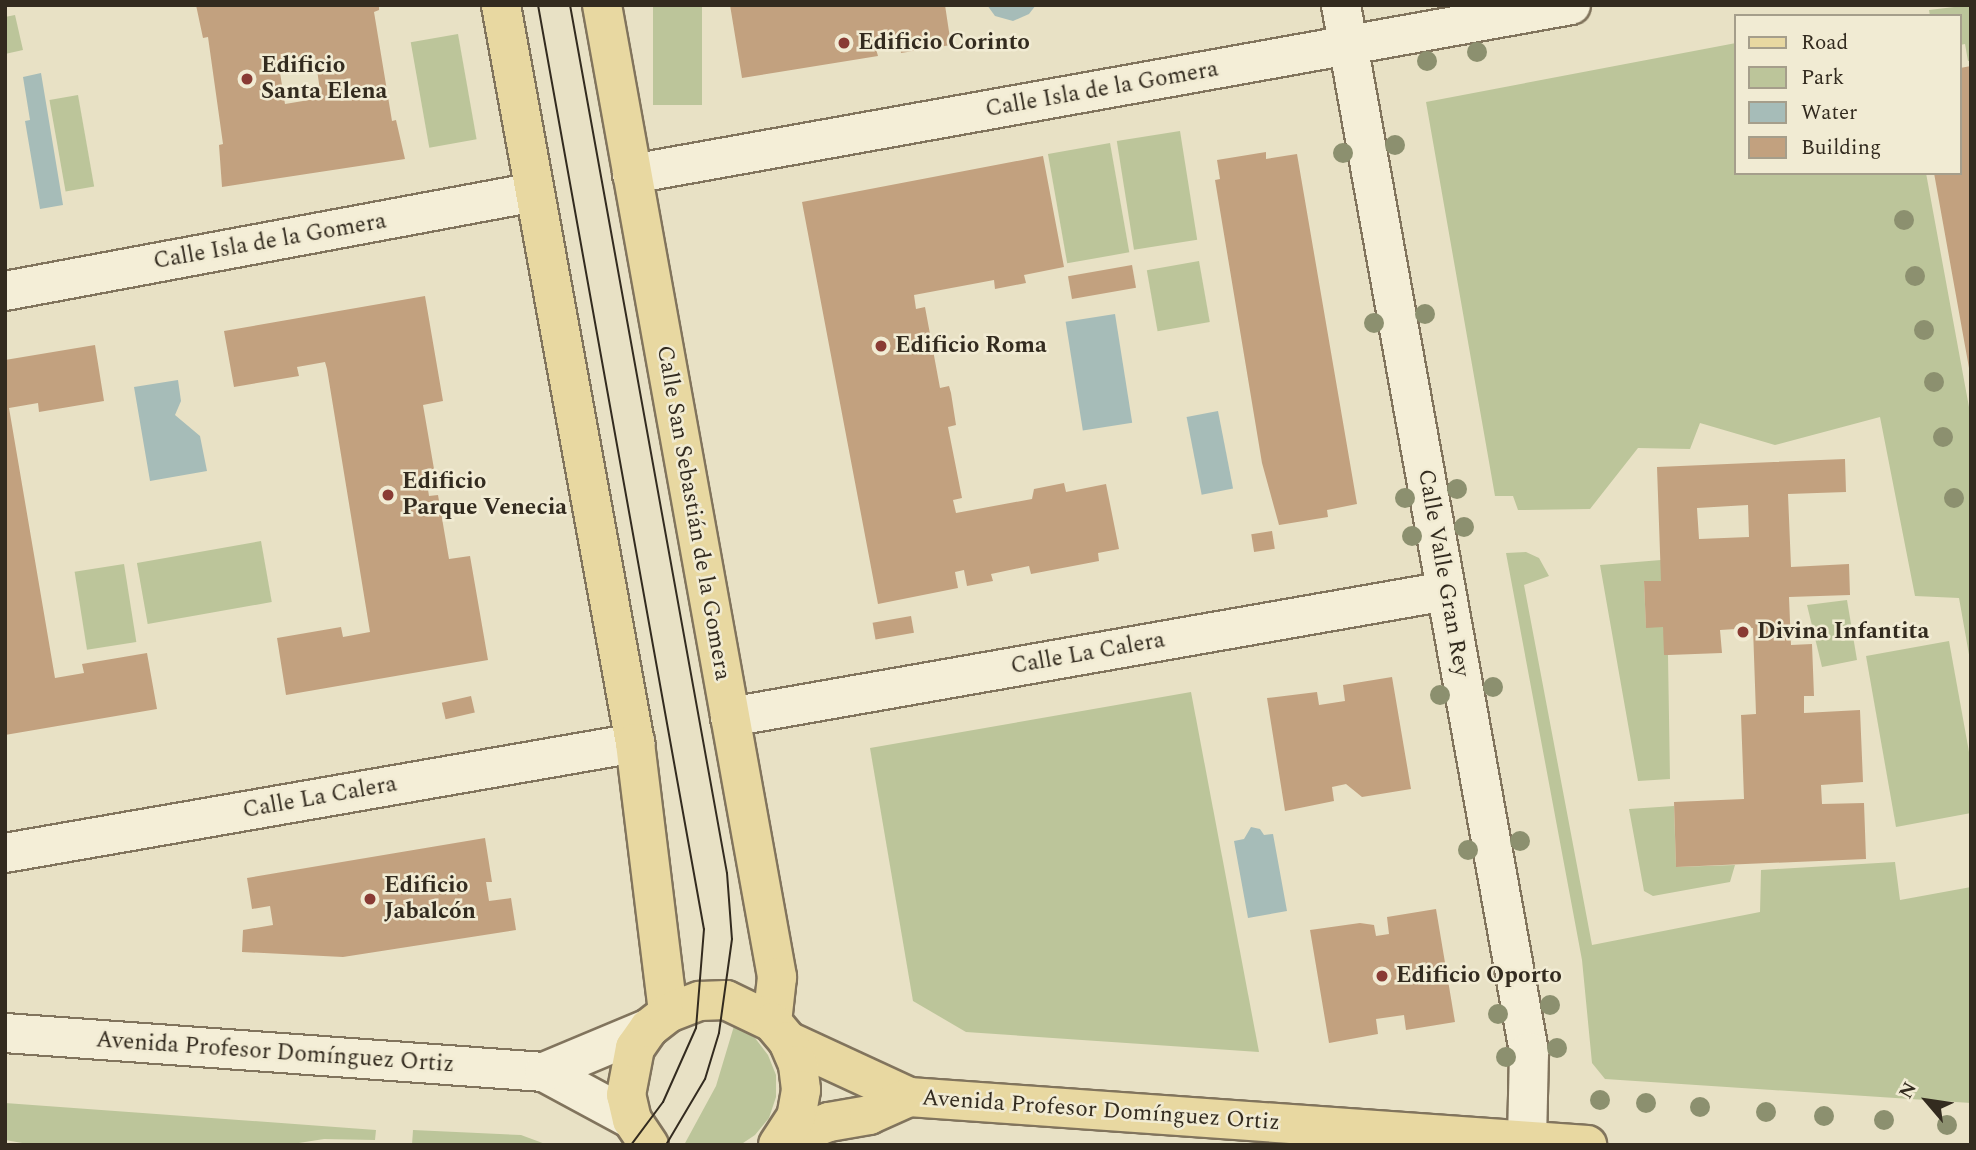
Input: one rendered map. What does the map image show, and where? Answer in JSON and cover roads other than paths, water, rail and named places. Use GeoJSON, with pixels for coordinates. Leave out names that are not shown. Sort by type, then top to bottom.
{"type":"FeatureCollection","features":[{"type":"Feature","properties":{"kind":"main road"},"geometry":{"type":"LineString","coordinates":[[500,5],[635,743],[658,1020],[628,1070],[626,1095],[640,1132]]}},
{"type":"Feature","properties":{"kind":"main road","name":"Calle San Sebastián de la Gomera"},"geometry":{"type":"LineString","coordinates":[[602,5],[776,977],[780,1031]]}},
{"type":"Feature","properties":{"kind":"main road","name":"Avenida Profesor Domínguez Ortiz"},"geometry":{"type":"LineString","coordinates":[[658,1020],[700,1001],[726,1000],[780,1031],[909,1097],[1587,1145]]}},
{"type":"Feature","properties":{"kind":"main road"},"geometry":{"type":"LineString","coordinates":[[780,1031],[798,1065],[801,1090],[796,1117],[780,1142]]}},
{"type":"Feature","properties":{"kind":"main road","name":"Avenida Profesor Domínguez Ortiz"},"geometry":{"type":"LineString","coordinates":[[780,1142],[829,1122],[869,1115],[909,1097]]}},
{"type":"Feature","properties":{"kind":"street","name":"Calle Valle Gran Rey"},"geometry":{"type":"LineString","coordinates":[[1342,5],[1529,1052],[1527,1141]]}},
{"type":"Feature","properties":{"kind":"street","name":"Calle Isla de la Gomera"},"geometry":{"type":"LineString","coordinates":[[632,174],[1571,5]]}},
{"type":"Feature","properties":{"kind":"street","name":"Calle Isla de la Gomera"},"geometry":{"type":"LineString","coordinates":[[5,291],[535,192]]}},
{"type":"Feature","properties":{"kind":"street","name":"Calle La Calera"},"geometry":{"type":"LineString","coordinates":[[730,717],[1446,591]]}},
{"type":"Feature","properties":{"kind":"street","name":"Calle La Calera"},"geometry":{"type":"LineString","coordinates":[[5,853],[635,743]]}},
{"type":"Feature","properties":{"kind":"street","name":"Avenida Profesor Domínguez Ortiz"},"geometry":{"type":"LineString","coordinates":[[544,1072],[658,1020]]}},
{"type":"Feature","properties":{"kind":"street","name":"Avenida Profesor Domínguez Ortiz"},"geometry":{"type":"LineString","coordinates":[[5,1033],[544,1072],[640,1132]]}},
{"type":"Feature","properties":{"kind":"water"},"geometry":{"type":"Polygon","coordinates":[[[987,5],[1036,5],[1029,14],[1013,21],[995,16],[987,5]]]}},
{"type":"Feature","properties":{"kind":"water"},"geometry":{"type":"Polygon","coordinates":[[[41,73],[63,205],[40,209],[25,121],[30,120],[23,77],[41,73]]]}},
{"type":"Feature","properties":{"kind":"water"},"geometry":{"type":"Polygon","coordinates":[[[1115,314],[1132,423],[1083,430],[1066,322],[1115,314]]]}},
{"type":"Feature","properties":{"kind":"water"},"geometry":{"type":"Polygon","coordinates":[[[178,380],[181,401],[175,415],[200,436],[207,471],[150,481],[134,387],[178,380]]]}},
{"type":"Feature","properties":{"kind":"water"},"geometry":{"type":"Polygon","coordinates":[[[1218,411],[1233,489],[1202,495],[1187,417],[1218,411]]]}},
{"type":"Feature","properties":{"kind":"water"},"geometry":{"type":"Polygon","coordinates":[[[1251,827],[1260,829],[1264,835],[1273,834],[1287,911],[1248,918],[1234,841],[1244,839],[1251,827]]]}},
{"type":"Feature","properties":{"kind":"tram line"},"geometry":{"type":"LineString","coordinates":[[538,5],[704,929],[696,1028],[663,1102],[631,1145]]}},
{"type":"Feature","properties":{"kind":"tram line"},"geometry":{"type":"LineString","coordinates":[[570,5],[727,873],[732,939],[719,1033],[705,1079],[666,1145]]}},
{"type":"Feature","properties":{"kind":"place","name":"Edificio Corinto"},"geometry":{"type":"Point","coordinates":[844,43]}},
{"type":"Feature","properties":{"kind":"place","name":"Edificio Santa Elena"},"geometry":{"type":"Point","coordinates":[247,79]}},
{"type":"Feature","properties":{"kind":"place","name":"Edificio Roma"},"geometry":{"type":"Point","coordinates":[881,346]}},
{"type":"Feature","properties":{"kind":"place","name":"Edificio Parque Venecia"},"geometry":{"type":"Point","coordinates":[388,495]}},
{"type":"Feature","properties":{"kind":"place","name":"Divina Infantita"},"geometry":{"type":"Point","coordinates":[1743,632]}},
{"type":"Feature","properties":{"kind":"place","name":"Edificio Jabalcón"},"geometry":{"type":"Point","coordinates":[370,899]}},
{"type":"Feature","properties":{"kind":"place","name":"Edificio Oporto"},"geometry":{"type":"Point","coordinates":[1382,976]}}]}
